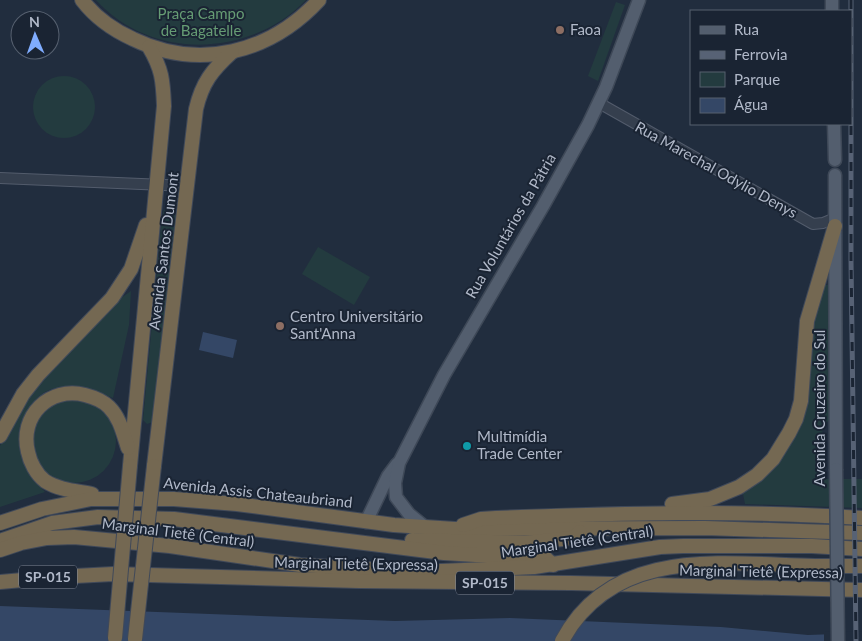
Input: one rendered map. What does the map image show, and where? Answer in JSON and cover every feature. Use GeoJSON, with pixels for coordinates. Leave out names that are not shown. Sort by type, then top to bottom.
{"type":"FeatureCollection","features":[{"type":"Feature","properties":{"kind":"highway"},"geometry":{"type":"LineString","coordinates":[[82,0],[88,8],[116,31],[149,47],[190,55],[232,52],[266,40],[299,21],[319,0]]}},
{"type":"Feature","properties":{"kind":"highway","name":"Avenida Santos Dumont"},"geometry":{"type":"LineString","coordinates":[[115,641],[152,219],[164,106],[163,80],[158,62],[149,47]]}},
{"type":"Feature","properties":{"kind":"highway","name":"Avenida Santos Dumont"},"geometry":{"type":"LineString","coordinates":[[135,641],[198,99],[205,81],[232,52]]}},
{"type":"Feature","properties":{"kind":"highway"},"geometry":{"type":"LineString","coordinates":[[0,436],[23,394],[38,375],[112,298],[122,284],[131,269],[143,232],[152,219]]}},
{"type":"Feature","properties":{"kind":"highway"},"geometry":{"type":"LineString","coordinates":[[642,513],[661,505],[700,501],[722,495],[739,487],[773,459],[796,419],[802,401],[807,321],[835,222]]}},
{"type":"Feature","properties":{"kind":"highway"},"geometry":{"type":"LineString","coordinates":[[108,498],[59,488],[44,480],[35,469],[29,457],[26,444],[26,431],[29,421],[42,403],[53,397],[68,393],[91,396],[108,405],[116,417],[122,430],[130,461]]}},
{"type":"Feature","properties":{"kind":"highway","name":"Avenida Assis Chateaubriand"},"geometry":{"type":"LineString","coordinates":[[0,523],[42,508],[66,502],[108,498],[202,501],[366,522],[456,529],[583,530],[705,528],[862,533]]}},
{"type":"Feature","properties":{"kind":"highway"},"geometry":{"type":"LineString","coordinates":[[456,529],[481,519],[642,513],[774,513],[862,518]]}},
{"type":"Feature","properties":{"kind":"highway"},"geometry":{"type":"LineString","coordinates":[[0,541],[52,523],[98,518],[174,520],[286,532],[376,545],[476,555],[542,555],[553,564]]}},
{"type":"Feature","properties":{"kind":"highway"},"geometry":{"type":"LineString","coordinates":[[376,545],[388,539],[525,543],[572,538],[583,530]]}},
{"type":"Feature","properties":{"kind":"highway"},"geometry":{"type":"LineString","coordinates":[[0,559],[41,544],[47,538]]}},
{"type":"Feature","properties":{"kind":"highway","name":"Marginal Tietê (Central)"},"geometry":{"type":"LineString","coordinates":[[0,550],[21,543],[47,538],[97,538],[170,546],[300,565],[418,572],[493,570],[553,564],[626,552],[683,546],[862,548]]}},
{"type":"Feature","properties":{"kind":"highway"},"geometry":{"type":"LineString","coordinates":[[562,641],[570,627],[592,602],[629,578],[650,570],[676,565],[705,563],[862,566]]}},
{"type":"Feature","properties":{"kind":"highway","name":"Marginal Tietê (Expressa)"},"geometry":{"type":"LineString","coordinates":[[0,582],[113,574],[349,581],[862,590]]}},
{"type":"Feature","properties":{"kind":"main road","name":"Rua Voluntários da Pátria"},"geometry":{"type":"LineString","coordinates":[[425,527],[409,514],[396,497],[395,483],[400,463],[444,375],[543,206],[599,103],[639,0]]}},
{"type":"Feature","properties":{"kind":"main road"},"geometry":{"type":"LineString","coordinates":[[834,125],[835,160]]}},
{"type":"Feature","properties":{"kind":"main road","name":"Avenida Cruzeiro do Sul"},"geometry":{"type":"LineString","coordinates":[[835,175],[838,641]]}},
{"type":"Feature","properties":{"kind":"main road","name":"Rua Voluntários da Pátria"},"geometry":{"type":"LineString","coordinates":[[366,522],[388,476],[400,463]]}},
{"type":"Feature","properties":{"kind":"street","name":"Rua Marechal Odylio Denys"},"geometry":{"type":"LineString","coordinates":[[599,103],[813,224],[835,222]]}},
{"type":"Feature","properties":{"kind":"street"},"geometry":{"type":"LineString","coordinates":[[0,178],[188,186]]}},
{"type":"Feature","properties":{"kind":"green space","name":"Praça Campo de Bagatelle"},"geometry":{"type":"Polygon","coordinates":[[[96,0],[306,0],[283,19],[257,33],[229,42],[201,45],[172,42],[144,34],[119,20],[96,0]]]}},
{"type":"Feature","properties":{"kind":"green space"},"geometry":{"type":"Polygon","coordinates":[[[616,2],[625,5],[598,81],[588,76],[616,2]]]}},
{"type":"Feature","properties":{"kind":"green space"},"geometry":{"type":"Polygon","coordinates":[[[64,76],[76,79],[86,85],[92,95],[95,107],[92,119],[86,129],[76,135],[64,138],[52,135],[42,129],[36,119],[33,107],[36,95],[42,85],[52,79],[64,76]]]}},
{"type":"Feature","properties":{"kind":"green space"},"geometry":{"type":"Polygon","coordinates":[[[170,208],[175,215],[175,228],[153,422],[147,424],[143,420],[162,217],[164,210],[170,208]]]}},
{"type":"Feature","properties":{"kind":"green space"},"geometry":{"type":"Polygon","coordinates":[[[318,247],[370,277],[354,305],[302,274],[318,247]]]}},
{"type":"Feature","properties":{"kind":"green space"},"geometry":{"type":"Polygon","coordinates":[[[825,285],[828,285],[829,420],[820,441],[821,479],[862,479],[862,508],[745,504],[743,494],[761,479],[784,454],[801,424],[804,410],[810,334],[825,285]]]}},
{"type":"Feature","properties":{"kind":"green space"},"geometry":{"type":"Polygon","coordinates":[[[131,291],[129,325],[113,398],[89,390],[70,387],[53,389],[40,396],[20,428],[19,447],[34,479],[45,492],[0,507],[0,446],[8,428],[45,372],[121,298],[131,291]]]}},
{"type":"Feature","properties":{"kind":"green space"},"geometry":{"type":"Polygon","coordinates":[[[74,399],[90,402],[104,411],[113,425],[116,441],[113,457],[104,471],[90,480],[74,483],[58,480],[44,471],[35,457],[32,441],[35,425],[44,411],[58,402],[74,399]]]}},
{"type":"Feature","properties":{"kind":"water"},"geometry":{"type":"Polygon","coordinates":[[[203,332],[237,340],[233,358],[199,350],[203,332]]]}},
{"type":"Feature","properties":{"kind":"water"},"geometry":{"type":"Polygon","coordinates":[[[0,606],[395,621],[510,618],[721,627],[808,635],[862,633],[862,641],[0,641],[0,606]]]}},
{"type":"Feature","properties":{"kind":"pier"},"geometry":{"type":"Polygon","coordinates":[[[862,631],[862,641],[824,641],[824,632],[862,631]]]}},
{"type":"Feature","properties":{"kind":"railway"},"geometry":{"type":"LineString","coordinates":[[851,0],[851,10]]}},
{"type":"Feature","properties":{"kind":"railway"},"geometry":{"type":"LineString","coordinates":[[851,125],[856,641]]}},
{"type":"Feature","properties":{"kind":"place","name":"Faoa"},"geometry":{"type":"Point","coordinates":[560,30]}},
{"type":"Feature","properties":{"kind":"place","name":"Centro Universitário Sant'Anna"},"geometry":{"type":"Point","coordinates":[280,326]}},
{"type":"Feature","properties":{"kind":"place","name":"Multimídia Trade Center"},"geometry":{"type":"Point","coordinates":[467,446]}}]}
